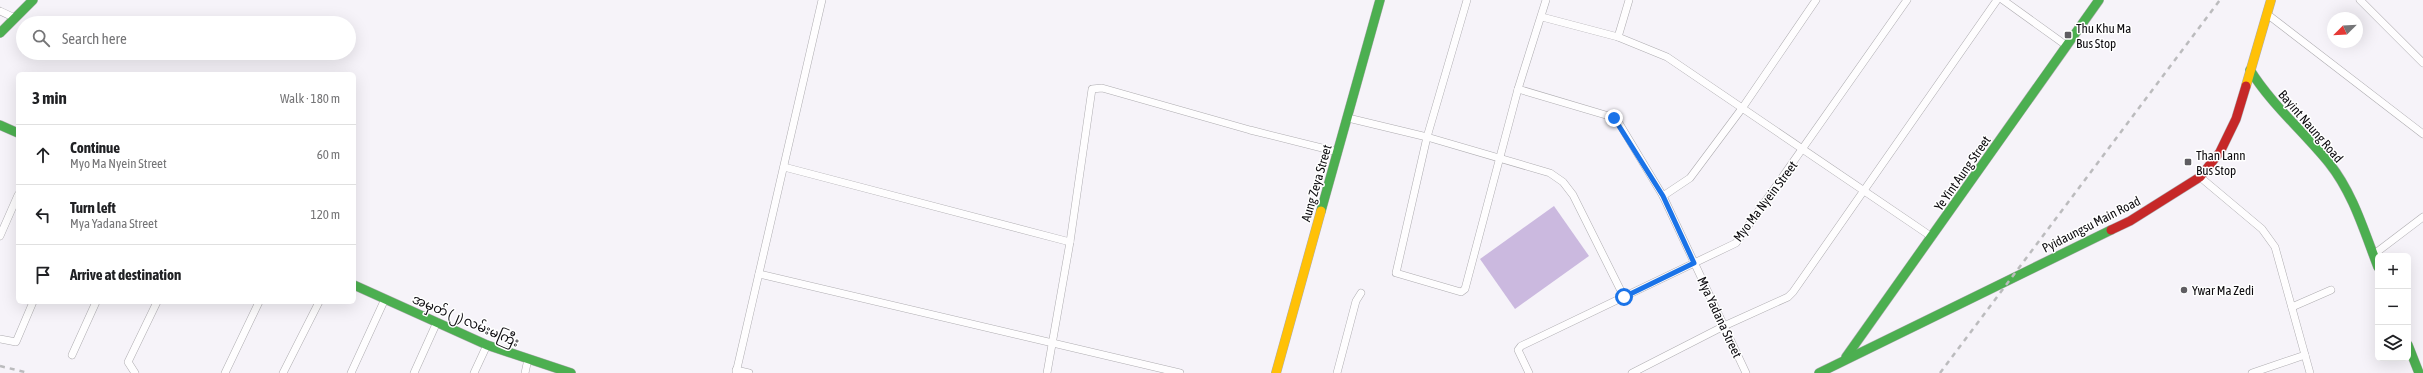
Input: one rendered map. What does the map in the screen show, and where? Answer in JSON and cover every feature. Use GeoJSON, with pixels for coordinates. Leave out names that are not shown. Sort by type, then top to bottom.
{"type":"FeatureCollection","features":[{"type":"Feature","properties":{"kind":"main road"},"geometry":{"type":"LineString","coordinates":[[17,16],[33,0]]}},
{"type":"Feature","properties":{"kind":"main road","name":"Aung Zeya Street"},"geometry":{"type":"LineString","coordinates":[[1276,373],[1380,0]]}},
{"type":"Feature","properties":{"kind":"main road","name":"Ye Yint Aung Street"},"geometry":{"type":"LineString","coordinates":[[1845,360],[2099,0]]}},
{"type":"Feature","properties":{"kind":"main road","name":"Pyidaungsu Main Road"},"geometry":{"type":"LineString","coordinates":[[1819,373],[2130,221],[2200,177],[2220,152],[2236,118],[2271,0]]}},
{"type":"Feature","properties":{"kind":"main road"},"geometry":{"type":"LineString","coordinates":[[0,33],[15,18]]}},
{"type":"Feature","properties":{"kind":"main road","name":"Bayint Naung Road"},"geometry":{"type":"LineString","coordinates":[[2250,70],[2266,94],[2329,163],[2354,203],[2375,260]]}},
{"type":"Feature","properties":{"kind":"main road"},"geometry":{"type":"LineString","coordinates":[[0,125],[16,133]]}},
{"type":"Feature","properties":{"kind":"main road","name":"အမှတ် (၂) လမ်းမကြီး"},"geometry":{"type":"LineString","coordinates":[[356,286],[487,345],[571,373]]}},
{"type":"Feature","properties":{"kind":"main road"},"geometry":{"type":"LineString","coordinates":[[2411,352],[2419,373]]}},
{"type":"Feature","properties":{"kind":"street"},"geometry":{"type":"LineString","coordinates":[[749,373],[736,371],[822,0]]}},
{"type":"Feature","properties":{"kind":"street"},"geometry":{"type":"LineString","coordinates":[[1467,0],[1427,138],[1396,273],[1461,292],[1465,289],[1518,89],[1542,18],[1546,0]]}},
{"type":"Feature","properties":{"kind":"street"},"geometry":{"type":"LineString","coordinates":[[1618,37],[1629,0]]}},
{"type":"Feature","properties":{"kind":"street"},"geometry":{"type":"LineString","coordinates":[[1663,196],[1690,178],[1742,107],[1816,0]]}},
{"type":"Feature","properties":{"kind":"street","name":"Myo Ma Nyein Street"},"geometry":{"type":"LineString","coordinates":[[1529,373],[1518,350],[1520,346],[1736,243],[1803,150],[1907,0]]}},
{"type":"Feature","properties":{"kind":"street"},"geometry":{"type":"LineString","coordinates":[[1632,373],[1724,326],[1788,297],[1793,292],[1997,0]]}},
{"type":"Feature","properties":{"kind":"street"},"geometry":{"type":"LineString","coordinates":[[2003,0],[2067,46]]}},
{"type":"Feature","properties":{"kind":"street"},"geometry":{"type":"LineString","coordinates":[[2360,0],[2423,63]]}},
{"type":"Feature","properties":{"kind":"street"},"geometry":{"type":"LineString","coordinates":[[0,11],[15,18]]}},
{"type":"Feature","properties":{"kind":"street"},"geometry":{"type":"LineString","coordinates":[[2267,14],[2423,134]]}},
{"type":"Feature","properties":{"kind":"street"},"geometry":{"type":"LineString","coordinates":[[1542,18],[1618,37],[1667,57],[1932,238]]}},
{"type":"Feature","properties":{"kind":"street"},"geometry":{"type":"LineString","coordinates":[[1047,373],[1070,242],[1092,89],[1096,88],[1250,130],[1338,152]]}},
{"type":"Feature","properties":{"kind":"street","name":"Mya Yadana Street"},"geometry":{"type":"LineString","coordinates":[[1518,89],[1614,118],[1663,196],[1746,373]]}},
{"type":"Feature","properties":{"kind":"street"},"geometry":{"type":"LineString","coordinates":[[1348,118],[1500,157],[1550,173],[1563,182],[1573,195],[1624,297]]}},
{"type":"Feature","properties":{"kind":"street"},"geometry":{"type":"LineString","coordinates":[[784,167],[1070,242]]}},
{"type":"Feature","properties":{"kind":"street"},"geometry":{"type":"LineString","coordinates":[[2200,177],[2262,229],[2275,247],[2310,373]]}},
{"type":"Feature","properties":{"kind":"street"},"geometry":{"type":"LineString","coordinates":[[0,236],[16,200]]}},
{"type":"Feature","properties":{"kind":"street"},"geometry":{"type":"LineString","coordinates":[[2373,255],[2423,217]]}},
{"type":"Feature","properties":{"kind":"street"},"geometry":{"type":"LineString","coordinates":[[759,274],[1180,373]]}},
{"type":"Feature","properties":{"kind":"street"},"geometry":{"type":"LineString","coordinates":[[2292,307],[2330,290]]}},
{"type":"Feature","properties":{"kind":"street"},"geometry":{"type":"LineString","coordinates":[[1337,373],[1356,301],[1362,293]]}},
{"type":"Feature","properties":{"kind":"street"},"geometry":{"type":"LineString","coordinates":[[351,373],[385,299]]}},
{"type":"Feature","properties":{"kind":"street"},"geometry":{"type":"LineString","coordinates":[[0,339],[16,342],[32,304]]}},
{"type":"Feature","properties":{"kind":"street"},"geometry":{"type":"LineString","coordinates":[[72,355],[95,304]]}},
{"type":"Feature","properties":{"kind":"street"},"geometry":{"type":"LineString","coordinates":[[135,373],[128,362],[156,304]]}},
{"type":"Feature","properties":{"kind":"street"},"geometry":{"type":"LineString","coordinates":[[225,373],[258,304]]}},
{"type":"Feature","properties":{"kind":"street"},"geometry":{"type":"LineString","coordinates":[[283,373],[318,304]]}},
{"type":"Feature","properties":{"kind":"street"},"geometry":{"type":"LineString","coordinates":[[414,373],[437,322]]}},
{"type":"Feature","properties":{"kind":"street"},"geometry":{"type":"LineString","coordinates":[[474,373],[487,345]]}},
{"type":"Feature","properties":{"kind":"street"},"geometry":{"type":"LineString","coordinates":[[2252,373],[2305,355]]}},
{"type":"Feature","properties":{"kind":"street"},"geometry":{"type":"LineString","coordinates":[[525,373],[528,359]]}},
{"type":"Feature","properties":{"kind":"shaded area"},"geometry":{"type":"Polygon","coordinates":[[[1554,206],[1589,256],[1515,309],[1480,259],[1554,206]]]}},
{"type":"Feature","properties":{"kind":"railway"},"geometry":{"type":"LineString","coordinates":[[1940,373],[2220,0]]}},
{"type":"Feature","properties":{"kind":"railway"},"geometry":{"type":"LineString","coordinates":[[0,366],[29,373]]}},
{"type":"Feature","properties":{"kind":"traffic: fast"},"geometry":{"type":"LineString","coordinates":[[17,16],[33,0]]}},
{"type":"Feature","properties":{"kind":"traffic: fast"},"geometry":{"type":"LineString","coordinates":[[1321,211],[1380,0]]}},
{"type":"Feature","properties":{"kind":"traffic: fast"},"geometry":{"type":"LineString","coordinates":[[1846,357],[2099,0]]}},
{"type":"Feature","properties":{"kind":"traffic: fast"},"geometry":{"type":"LineString","coordinates":[[0,33],[16,17]]}},
{"type":"Feature","properties":{"kind":"traffic: fast"},"geometry":{"type":"LineString","coordinates":[[2250,70],[2268,95],[2329,163],[2345,187],[2375,259]]}},
{"type":"Feature","properties":{"kind":"traffic: fast"},"geometry":{"type":"LineString","coordinates":[[0,125],[16,132]]}},
{"type":"Feature","properties":{"kind":"traffic: fast"},"geometry":{"type":"LineString","coordinates":[[1819,373],[2111,230]]}},
{"type":"Feature","properties":{"kind":"traffic: fast"},"geometry":{"type":"LineString","coordinates":[[356,286],[487,345],[571,373]]}},
{"type":"Feature","properties":{"kind":"traffic: fast"},"geometry":{"type":"LineString","coordinates":[[2411,353],[2419,373]]}},
{"type":"Feature","properties":{"kind":"traffic: slow"},"geometry":{"type":"LineString","coordinates":[[2246,86],[2271,0]]}},
{"type":"Feature","properties":{"kind":"traffic: slow"},"geometry":{"type":"LineString","coordinates":[[1276,373],[1321,211]]}},
{"type":"Feature","properties":{"kind":"traffic: jam"},"geometry":{"type":"LineString","coordinates":[[2111,230],[2130,221],[2200,177],[2220,152],[2236,119],[2246,86]]}},
{"type":"Feature","properties":{"kind":"place","name":"Thu Khu Ma Bus Stop"},"geometry":{"type":"Point","coordinates":[2068,35]}},
{"type":"Feature","properties":{"kind":"place","name":"Than Lann Bus Stop"},"geometry":{"type":"Point","coordinates":[2188,162]}},
{"type":"Feature","properties":{"kind":"place","name":"Ywar Ma Zedi"},"geometry":{"type":"Point","coordinates":[2184,290]}},
{"type":"Feature","properties":{"kind":"route"},"geometry":{"type":"LineString","coordinates":[[1614,118],[1619,123],[1663,196],[1694,263],[1624,297]]}}]}
